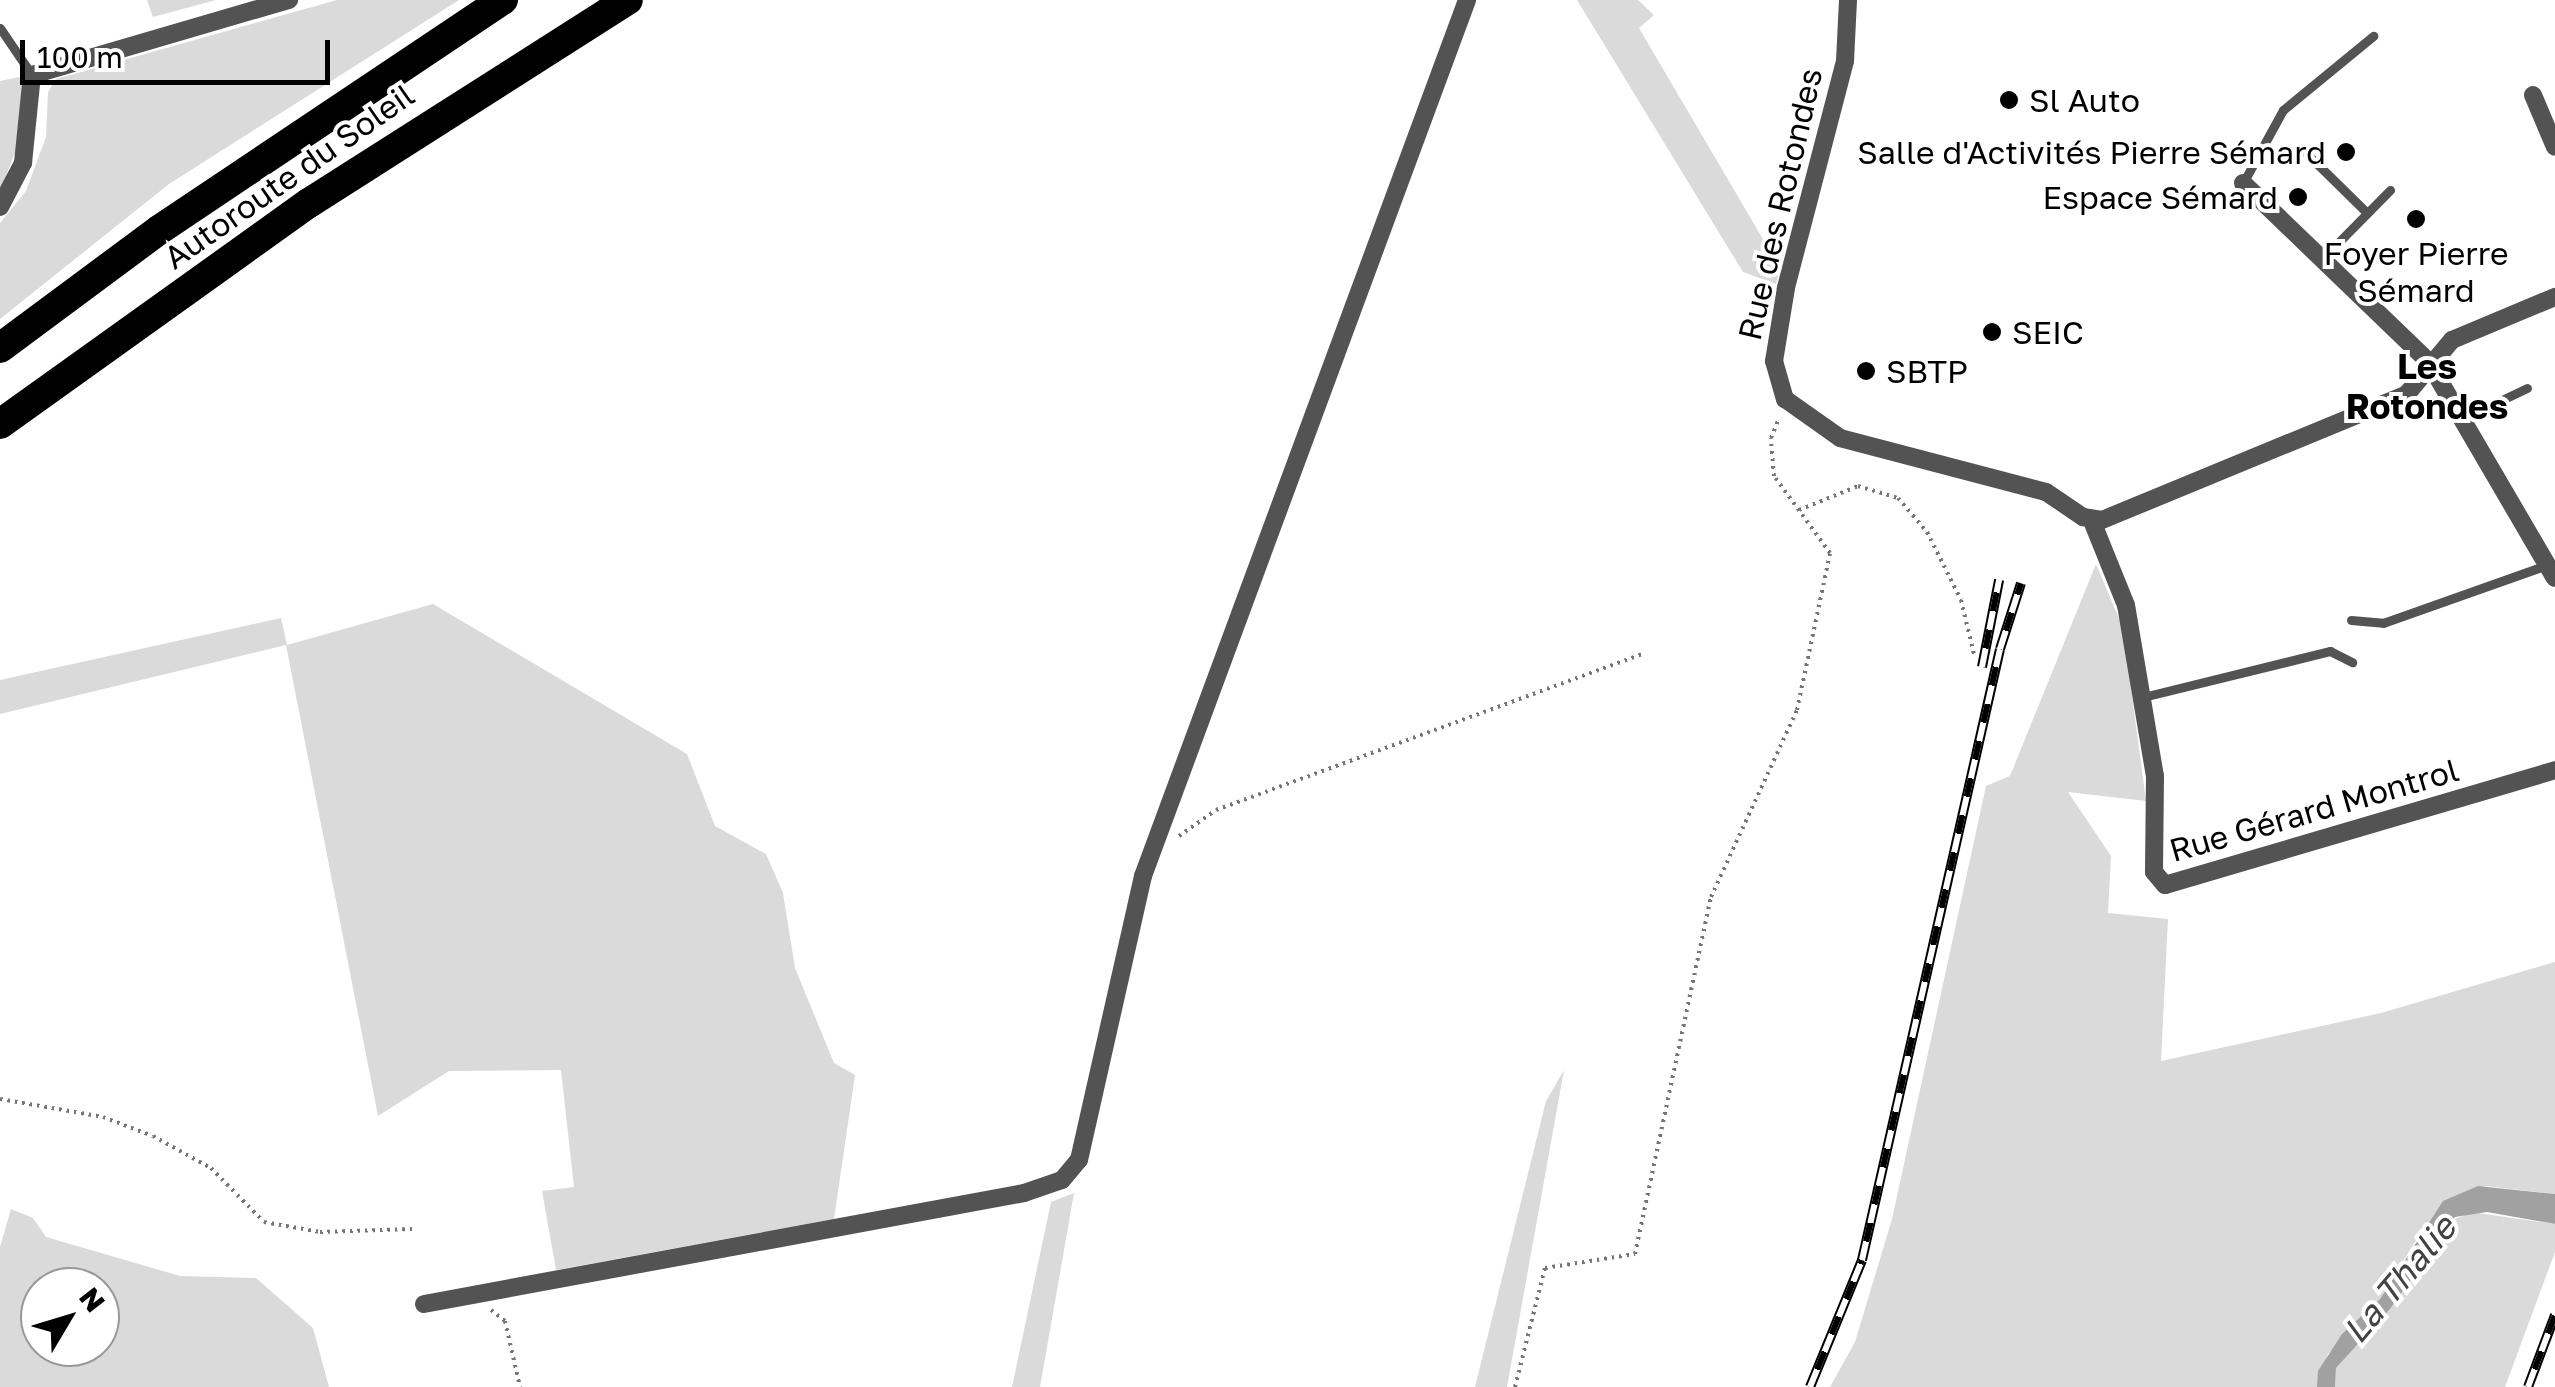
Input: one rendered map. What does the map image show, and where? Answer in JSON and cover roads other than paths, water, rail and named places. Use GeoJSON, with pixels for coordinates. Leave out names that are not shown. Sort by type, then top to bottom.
{"type":"FeatureCollection","features":[{"type":"Feature","properties":{"kind":"highway","name":"Autoroute du Soleil"},"geometry":{"type":"LineString","coordinates":[[0,348],[160,230],[504,0]]}},
{"type":"Feature","properties":{"kind":"highway","name":"Autoroute du Soleil"},"geometry":{"type":"LineString","coordinates":[[0,424],[370,161],[628,0]]}},
{"type":"Feature","properties":{"kind":"street"},"geometry":{"type":"LineString","coordinates":[[0,207],[23,164],[32,75],[289,0]]}},
{"type":"Feature","properties":{"kind":"street"},"geometry":{"type":"LineString","coordinates":[[424,1304],[1024,1194],[1062,1180],[1079,1160],[1143,876],[1467,0]]}},
{"type":"Feature","properties":{"kind":"street","name":"Rue des Rotondes"},"geometry":{"type":"LineString","coordinates":[[1848,0],[1845,61],[1778,325],[1774,360],[1785,399],[1840,438],[2046,492],[2092,521]]}},
{"type":"Feature","properties":{"kind":"street"},"geometry":{"type":"LineString","coordinates":[[2533,95],[2555,147]]}},
{"type":"Feature","properties":{"kind":"street"},"geometry":{"type":"LineString","coordinates":[[2244,184],[2428,361],[2550,572]]}},
{"type":"Feature","properties":{"kind":"street"},"geometry":{"type":"LineString","coordinates":[[2092,521],[2115,518],[2406,395],[2421,382],[2428,361],[2452,340],[2555,297]]}},
{"type":"Feature","properties":{"kind":"street","name":"Rue Gérard Montrol"},"geometry":{"type":"LineString","coordinates":[[2092,521],[2126,605],[2155,776],[2154,872],[2165,885],[2555,770]]}},
{"type":"Feature","properties":{"kind":"lane"},"geometry":{"type":"LineString","coordinates":[[0,28],[32,75]]}},
{"type":"Feature","properties":{"kind":"lane"},"geometry":{"type":"LineString","coordinates":[[2244,184],[2283,110],[2373,36]]}},
{"type":"Feature","properties":{"kind":"lane"},"geometry":{"type":"LineString","coordinates":[[2303,150],[2367,213]]}},
{"type":"Feature","properties":{"kind":"lane"},"geometry":{"type":"LineString","coordinates":[[2320,260],[2390,190]]}},
{"type":"Feature","properties":{"kind":"lane"},"geometry":{"type":"LineString","coordinates":[[2462,419],[2528,388]]}},
{"type":"Feature","properties":{"kind":"lane"},"geometry":{"type":"LineString","coordinates":[[2351,620],[2383,622],[2550,572]]}},
{"type":"Feature","properties":{"kind":"lane"},"geometry":{"type":"LineString","coordinates":[[2143,698],[2330,651],[2352,662]]}},
{"type":"Feature","properties":{"kind":"water","name":"La Thalie"},"geometry":{"type":"Polygon","coordinates":[[[2478,1186],[2555,1194],[2555,1224],[2487,1212],[2455,1217],[2390,1309],[2336,1368],[2335,1387],[2317,1387],[2318,1371],[2342,1334],[2380,1299],[2443,1201],[2478,1186]]]}},
{"type":"Feature","properties":{"kind":"railway"},"geometry":{"type":"LineString","coordinates":[[1982,667],[1999,580]]}},
{"type":"Feature","properties":{"kind":"railway"},"geometry":{"type":"LineString","coordinates":[[1810,1387],[1862,1260],[2000,649],[2021,583]]}},
{"type":"Feature","properties":{"kind":"railway"},"geometry":{"type":"LineString","coordinates":[[2528,1387],[2555,1315]]}},
{"type":"Feature","properties":{"kind":"place","name":"Sl Auto"},"geometry":{"type":"Point","coordinates":[2009,100]}},
{"type":"Feature","properties":{"kind":"place","name":"Salle d'Activités Pierre Sémard"},"geometry":{"type":"Point","coordinates":[2346,152]}},
{"type":"Feature","properties":{"kind":"place","name":"Espace Sémard"},"geometry":{"type":"Point","coordinates":[2298,197]}},
{"type":"Feature","properties":{"kind":"place","name":"Foyer Pierre Sémard"},"geometry":{"type":"Point","coordinates":[2416,219]}},
{"type":"Feature","properties":{"kind":"place","name":"SEIC"},"geometry":{"type":"Point","coordinates":[1992,332]}},
{"type":"Feature","properties":{"kind":"place","name":"SBTP"},"geometry":{"type":"Point","coordinates":[1866,371]}},
{"type":"Feature","properties":{"kind":"district","name":"Les Rotondes"},"geometry":{"type":"Point","coordinates":[2427,386]}}]}
